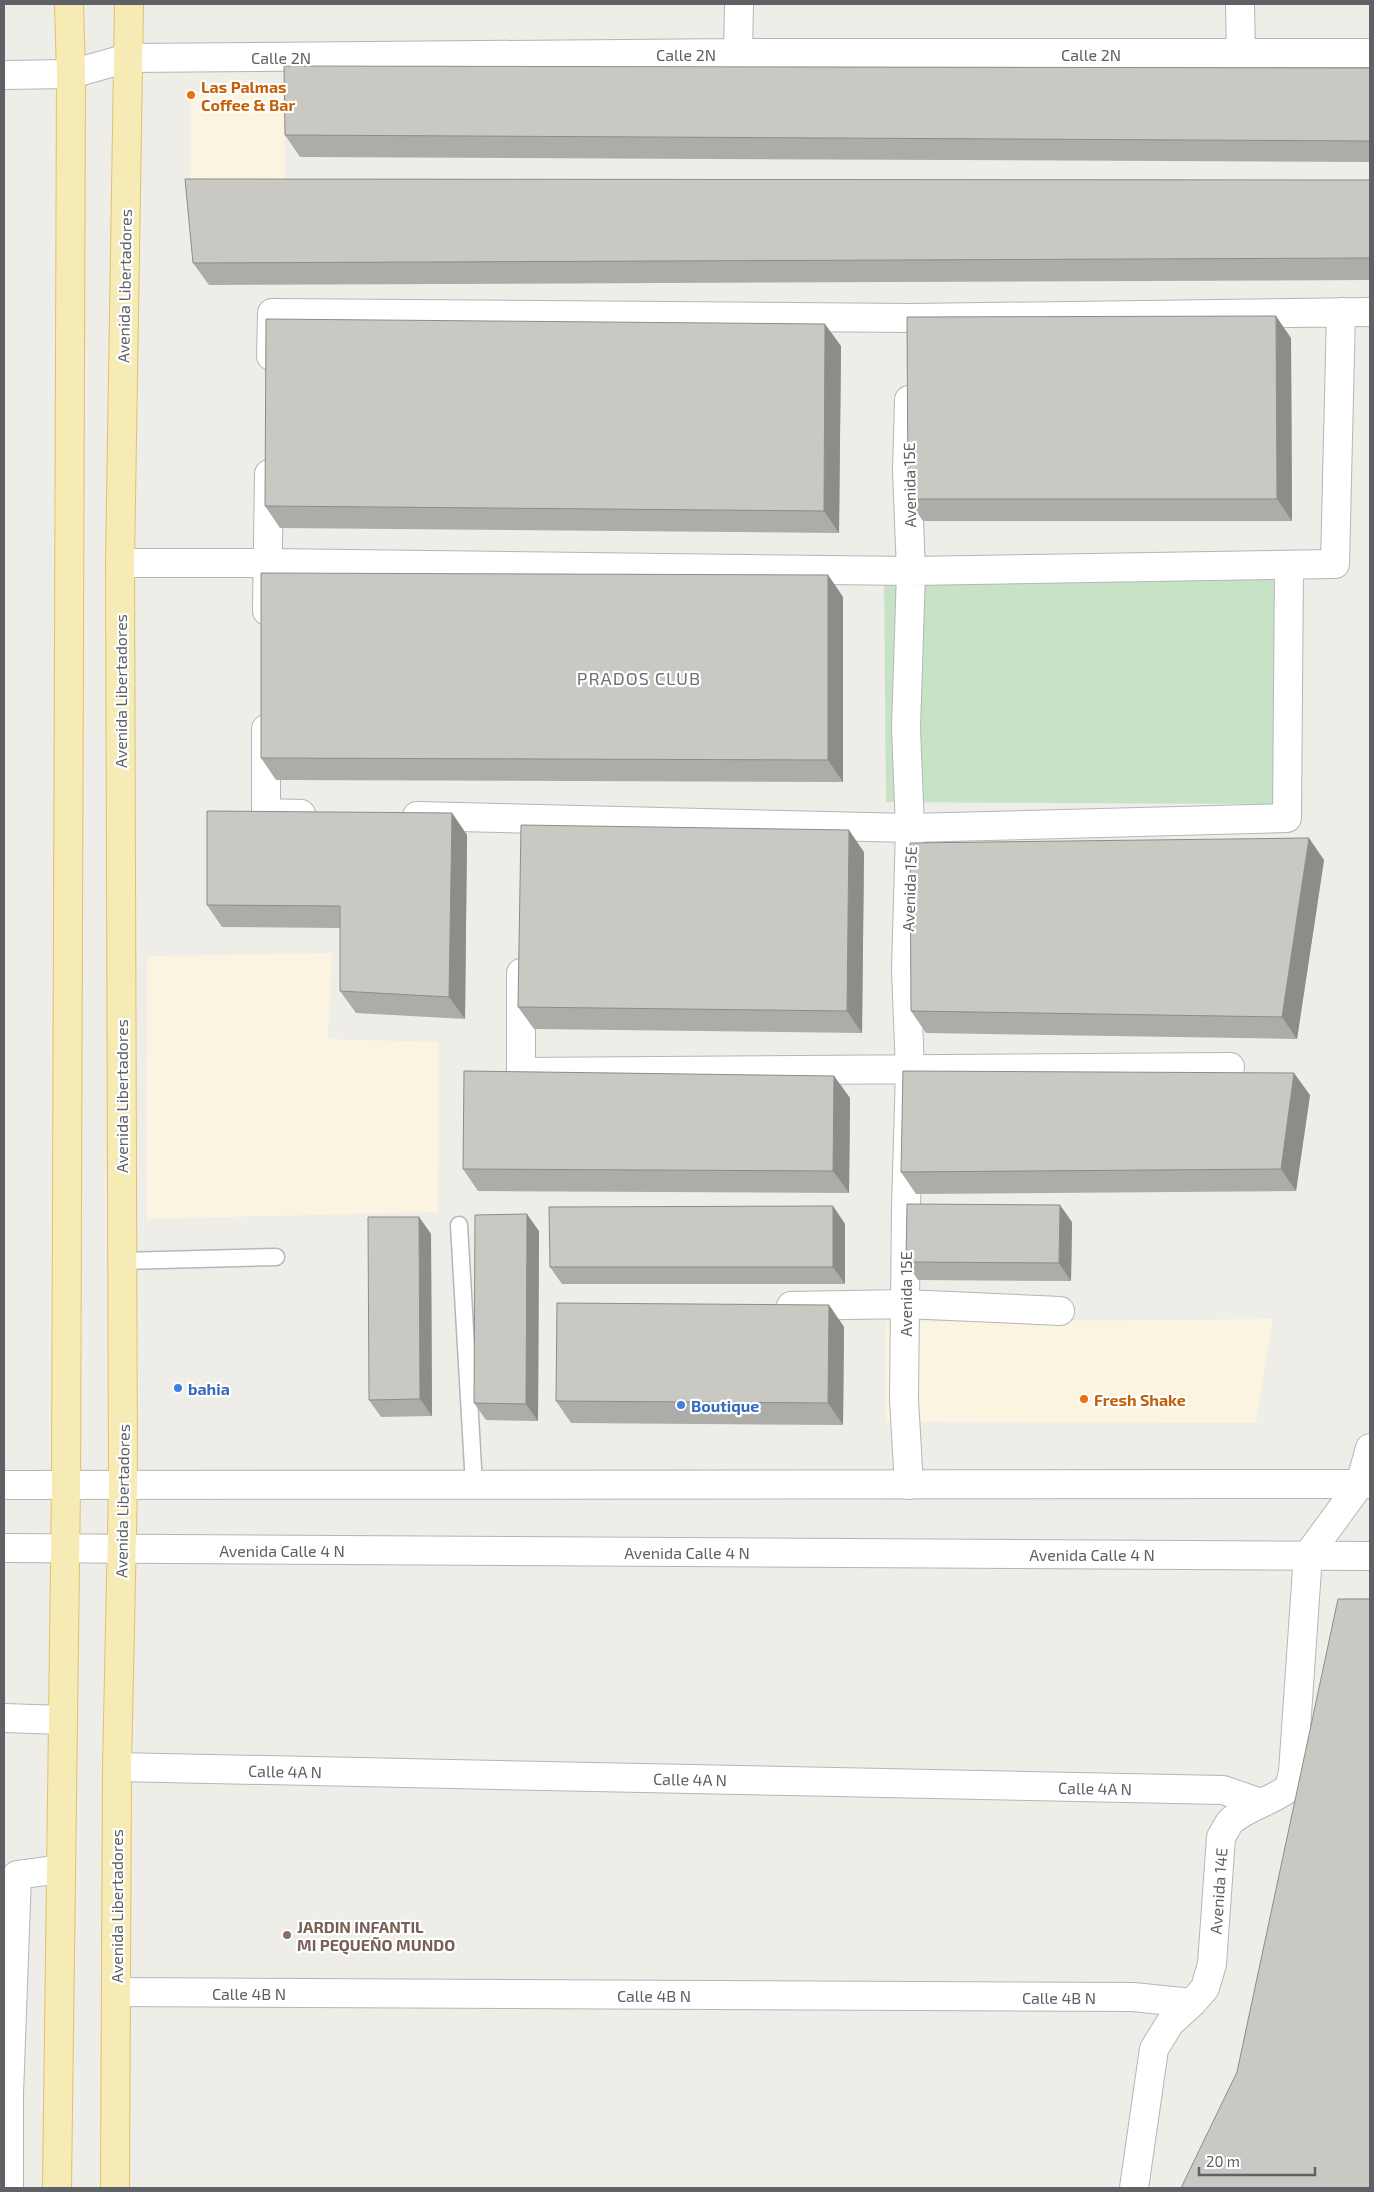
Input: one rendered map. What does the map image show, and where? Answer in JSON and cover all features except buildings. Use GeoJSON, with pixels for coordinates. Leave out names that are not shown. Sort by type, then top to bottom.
{"type":"FeatureCollection","features":[{"type":"Feature","properties":{"kind":"main road"},"geometry":{"type":"LineString","coordinates":[[57,2188],[66,1486],[71,74],[69,4]]}},
{"type":"Feature","properties":{"kind":"main road","name":"Avenida Libertadores"},"geometry":{"type":"LineString","coordinates":[[115,2188],[116,1767],[123,1486],[120,563],[129,4]]}},
{"type":"Feature","properties":{"kind":"street"},"geometry":{"type":"LineString","coordinates":[[738,54],[739,4]]}},
{"type":"Feature","properties":{"kind":"street"},"geometry":{"type":"LineString","coordinates":[[1240,4],[1241,54]]}},
{"type":"Feature","properties":{"kind":"street","name":"Calle 2N"},"geometry":{"type":"LineString","coordinates":[[4,75],[71,74],[128,58],[738,54],[1370,54]]}},
{"type":"Feature","properties":{"kind":"street"},"geometry":{"type":"LineString","coordinates":[[910,347],[911,306]]}},
{"type":"Feature","properties":{"kind":"street"},"geometry":{"type":"LineString","coordinates":[[271,383],[272,313],[911,306],[1370,312]]}},
{"type":"Feature","properties":{"kind":"street"},"geometry":{"type":"LineString","coordinates":[[120,563],[268,563],[911,572],[1335,564],[1341,312]]}},
{"type":"Feature","properties":{"kind":"street","name":"Avenida 15E"},"geometry":{"type":"LineString","coordinates":[[909,1485],[904,1400],[910,1070],[906,970],[910,828],[906,728],[911,572],[907,471],[910,376]]}},
{"type":"Feature","properties":{"kind":"street"},"geometry":{"type":"LineString","coordinates":[[267,633],[270,453]]}},
{"type":"Feature","properties":{"kind":"street"},"geometry":{"type":"LineString","coordinates":[[393,816],[910,828],[1286,818],[1289,566]]}},
{"type":"Feature","properties":{"kind":"street"},"geometry":{"type":"LineString","coordinates":[[266,703],[266,813],[324,814]]}},
{"type":"Feature","properties":{"kind":"street"},"geometry":{"type":"LineString","coordinates":[[520,818],[521,848]]}},
{"type":"Feature","properties":{"kind":"street"},"geometry":{"type":"LineString","coordinates":[[521,946],[521,1072],[1230,1067]]}},
{"type":"Feature","properties":{"kind":"street"},"geometry":{"type":"LineString","coordinates":[[768,1306],[905,1304],[1060,1311]]}},
{"type":"Feature","properties":{"kind":"street"},"geometry":{"type":"LineString","coordinates":[[1308,1555],[1365,1484],[1370,1448]]}},
{"type":"Feature","properties":{"kind":"street"},"geometry":{"type":"LineString","coordinates":[[4,1485],[1365,1484]]}},
{"type":"Feature","properties":{"kind":"street","name":"Avenida Calle 4 N"},"geometry":{"type":"LineString","coordinates":[[4,1548],[1370,1556]]}},
{"type":"Feature","properties":{"kind":"street","name":"Avenida 14E"},"geometry":{"type":"LineString","coordinates":[[1134,2188],[1154,2049],[1170,2023],[1205,1988],[1212,1964],[1222,1837],[1231,1820],[1290,1788],[1293,1772],[1308,1555]]}},
{"type":"Feature","properties":{"kind":"street"},"geometry":{"type":"LineString","coordinates":[[4,1718],[63,1720]]}},
{"type":"Feature","properties":{"kind":"street","name":"Calle 4A N"},"geometry":{"type":"LineString","coordinates":[[116,1767],[1223,1790],[1270,1800]]}},
{"type":"Feature","properties":{"kind":"street"},"geometry":{"type":"LineString","coordinates":[[9,2188],[7,2094],[17,1875],[62,1869]]}},
{"type":"Feature","properties":{"kind":"street","name":"Calle 4B N"},"geometry":{"type":"LineString","coordinates":[[116,1992],[1123,1997],[1192,2003]]}},
{"type":"Feature","properties":{"kind":"lane"},"geometry":{"type":"LineString","coordinates":[[459,1225],[474,1485]]}},
{"type":"Feature","properties":{"kind":"lane"},"geometry":{"type":"LineString","coordinates":[[122,1261],[276,1257]]}},
{"type":"Feature","properties":{"kind":"shaded area"},"geometry":{"type":"Polygon","coordinates":[[[191,91],[285,92],[285,182],[190,181],[191,91]]]}},
{"type":"Feature","properties":{"kind":"shaded area"},"geometry":{"type":"Polygon","coordinates":[[[332,953],[328,1039],[439,1042],[438,1212],[146,1219],[147,956],[332,953]]]}},
{"type":"Feature","properties":{"kind":"shaded area"},"geometry":{"type":"Polygon","coordinates":[[[1273,1319],[1256,1423],[886,1422],[886,1322],[1273,1319]]]}},
{"type":"Feature","properties":{"kind":"green space"},"geometry":{"type":"Polygon","coordinates":[[[884,579],[1284,579],[1279,804],[886,802],[884,579]]]}},
{"type":"Feature","properties":{"kind":"place","name":"Las Palmas Coffee & Bar"},"geometry":{"type":"Point","coordinates":[191,95]}},
{"type":"Feature","properties":{"kind":"place","name":"bahia"},"geometry":{"type":"Point","coordinates":[178,1388]}},
{"type":"Feature","properties":{"kind":"place","name":"Fresh Shake"},"geometry":{"type":"Point","coordinates":[1084,1399]}},
{"type":"Feature","properties":{"kind":"place","name":"Boutique"},"geometry":{"type":"Point","coordinates":[681,1405]}},
{"type":"Feature","properties":{"kind":"place","name":"JARDIN INFANTIL MI PEQUEÑO MUNDO"},"geometry":{"type":"Point","coordinates":[287,1935]}},
{"type":"Feature","properties":{"kind":"district","name":"PRADOS CLUB"},"geometry":{"type":"Point","coordinates":[639,678]}}]}
